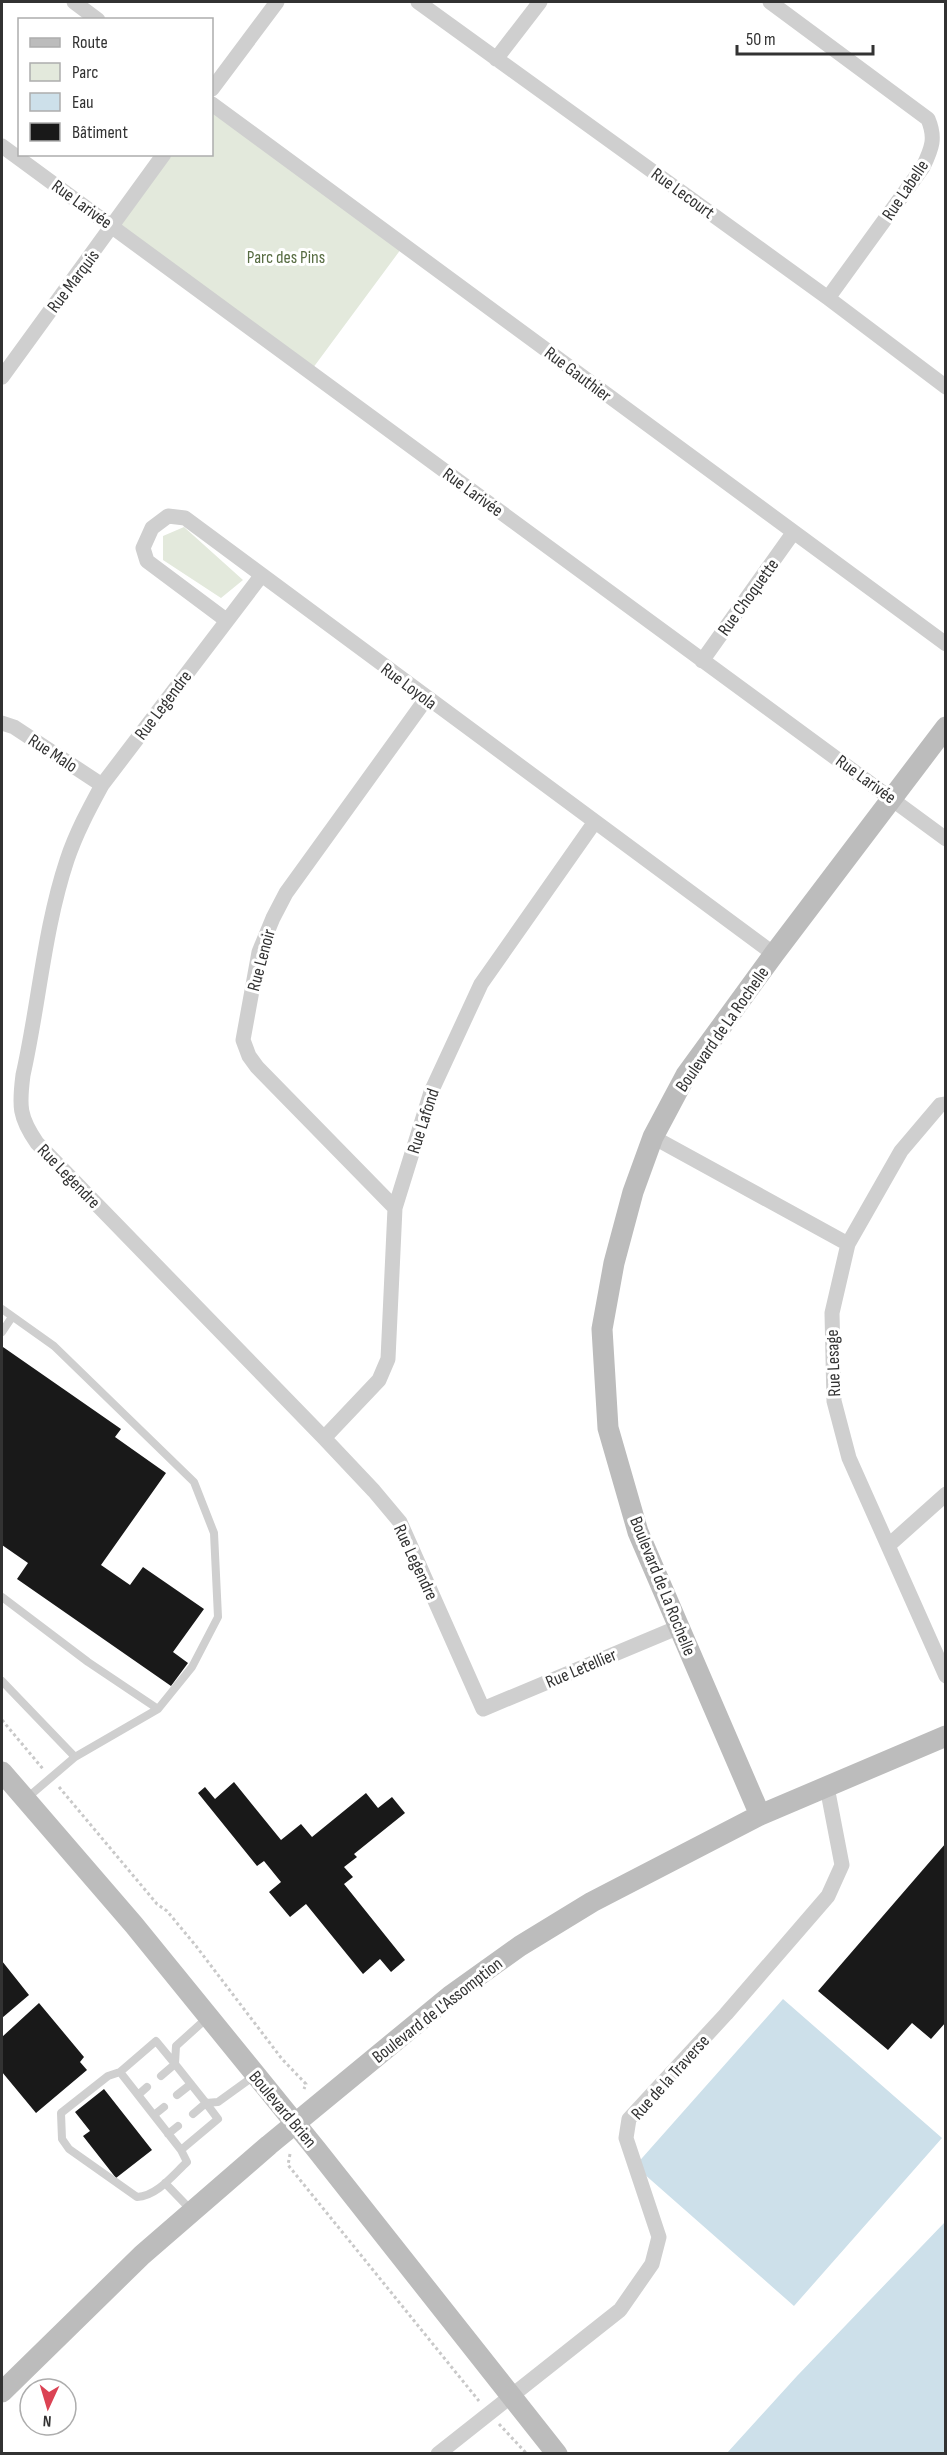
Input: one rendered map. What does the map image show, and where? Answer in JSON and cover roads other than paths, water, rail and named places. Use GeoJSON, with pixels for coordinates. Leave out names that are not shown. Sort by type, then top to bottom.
{"type":"FeatureCollection","features":[{"type":"Feature","properties":{"kind":"street"},"geometry":{"type":"LineString","coordinates":[[74,2],[95,18]]}},
{"type":"Feature","properties":{"kind":"street"},"geometry":{"type":"LineString","coordinates":[[213,88],[277,2]]}},
{"type":"Feature","properties":{"kind":"street","name":"Rue Lecourt"},"geometry":{"type":"LineString","coordinates":[[418,2],[828,298],[945,387]]}},
{"type":"Feature","properties":{"kind":"street"},"geometry":{"type":"LineString","coordinates":[[496,59],[540,2]]}},
{"type":"Feature","properties":{"kind":"street","name":"Rue Labelle"},"geometry":{"type":"LineString","coordinates":[[770,2],[928,118],[934,134],[932,149],[923,167],[828,298]]}},
{"type":"Feature","properties":{"kind":"street","name":"Rue Gauthier"},"geometry":{"type":"LineString","coordinates":[[213,105],[945,644]]}},
{"type":"Feature","properties":{"kind":"street","name":"Rue Larivée"},"geometry":{"type":"LineString","coordinates":[[2,146],[945,839]]}},
{"type":"Feature","properties":{"kind":"street","name":"Rue Marquis"},"geometry":{"type":"LineString","coordinates":[[2,377],[163,156]]}},
{"type":"Feature","properties":{"kind":"street","name":"Rue Loyola"},"geometry":{"type":"LineString","coordinates":[[226,620],[147,561],[142,548],[152,528],[168,516],[185,518],[426,699],[774,954]]}},
{"type":"Feature","properties":{"kind":"street","name":"Rue Choquette"},"geometry":{"type":"LineString","coordinates":[[702,661],[793,533]]}},
{"type":"Feature","properties":{"kind":"street","name":"Rue Legendre"},"geometry":{"type":"LineString","coordinates":[[261,576],[102,785],[82,821],[67,860],[57,896],[22,1075],[19,1104],[24,1124],[37,1143],[324,1438],[400,1522],[483,1709]]}},
{"type":"Feature","properties":{"kind":"street","name":"Rue Lenoir"},"geometry":{"type":"LineString","coordinates":[[395,1208],[257,1066],[249,1056],[243,1040],[259,952],[286,893],[426,699]]}},
{"type":"Feature","properties":{"kind":"street","name":"Rue Malo"},"geometry":{"type":"LineString","coordinates":[[2,723],[14,727],[102,785]]}},
{"type":"Feature","properties":{"kind":"street","name":"Boulevard de La Rochelle"},"geometry":{"type":"LineString","coordinates":[[760,1815],[638,1532],[608,1428],[602,1329],[617,1252],[633,1192],[653,1137],[686,1075],[945,727]]}},
{"type":"Feature","properties":{"kind":"street","name":"Rue Lafond"},"geometry":{"type":"LineString","coordinates":[[324,1438],[380,1380],[388,1359],[395,1208],[431,1092],[481,984],[594,823]]}},
{"type":"Feature","properties":{"kind":"street","name":"Rue Lesage"},"geometry":{"type":"LineString","coordinates":[[945,1104],[940,1106],[901,1151],[848,1244],[832,1313],[834,1401],[849,1458],[945,1676]]}},
{"type":"Feature","properties":{"kind":"street"},"geometry":{"type":"LineString","coordinates":[[653,1137],[848,1244]]}},
{"type":"Feature","properties":{"kind":"street"},"geometry":{"type":"LineString","coordinates":[[889,1545],[945,1494]]}},
{"type":"Feature","properties":{"kind":"street","name":"Rue Letellier"},"geometry":{"type":"LineString","coordinates":[[483,1709],[679,1627]]}},
{"type":"Feature","properties":{"kind":"street","name":"Boulevard de L'Assomption"},"geometry":{"type":"LineString","coordinates":[[2,2392],[140,2258],[193,2212],[450,1996],[520,1946],[592,1902],[760,1815],[945,1736]]}},
{"type":"Feature","properties":{"kind":"street","name":"Boulevard Brien"},"geometry":{"type":"LineString","coordinates":[[2,1772],[134,1925],[557,2454]]}},
{"type":"Feature","properties":{"kind":"street","name":"Rue de la Traverse"},"geometry":{"type":"LineString","coordinates":[[438,2454],[620,2310],[652,2264],[659,2237],[626,2138],[629,2119],[726,2014],[828,1896],[842,1865],[827,1787]]}},
{"type":"Feature","properties":{"kind":"lane"},"geometry":{"type":"LineString","coordinates":[[2,1309],[54,1346],[194,1482],[214,1533],[218,1617],[192,1667],[158,1709],[75,1757],[26,1799]]}},
{"type":"Feature","properties":{"kind":"lane"},"geometry":{"type":"LineString","coordinates":[[2,1332],[12,1317]]}},
{"type":"Feature","properties":{"kind":"lane"},"geometry":{"type":"LineString","coordinates":[[2,1597],[88,1662],[158,1709]]}},
{"type":"Feature","properties":{"kind":"lane"},"geometry":{"type":"LineString","coordinates":[[2,1681],[75,1757]]}},
{"type":"Feature","properties":{"kind":"lane"},"geometry":{"type":"LineString","coordinates":[[161,2076],[175,2064],[176,2046],[208,2018]]}},
{"type":"Feature","properties":{"kind":"lane"},"geometry":{"type":"LineString","coordinates":[[120,2072],[181,2150],[187,2162],[165,2183],[145,2196],[137,2197],[69,2149],[62,2139],[61,2113],[108,2076],[120,2072],[156,2041],[218,2119],[181,2150]]}},
{"type":"Feature","properties":{"kind":"lane"},"geometry":{"type":"LineString","coordinates":[[193,2114],[206,2103],[218,2102],[255,2076]]}},
{"type":"Feature","properties":{"kind":"lane"},"geometry":{"type":"LineString","coordinates":[[177,2095],[191,2084]]}},
{"type":"Feature","properties":{"kind":"lane"},"geometry":{"type":"LineString","coordinates":[[138,2095],[147,2087]]}},
{"type":"Feature","properties":{"kind":"lane"},"geometry":{"type":"LineString","coordinates":[[154,2115],[164,2107]]}},
{"type":"Feature","properties":{"kind":"lane"},"geometry":{"type":"LineString","coordinates":[[168,2134],[178,2126]]}},
{"type":"Feature","properties":{"kind":"lane"},"geometry":{"type":"LineString","coordinates":[[165,2183],[193,2212]]}},
{"type":"Feature","properties":{"kind":"water"},"geometry":{"type":"Polygon","coordinates":[[[783,1999],[942,2138],[794,2306],[635,2166],[783,1999]]]}},
{"type":"Feature","properties":{"kind":"water"},"geometry":{"type":"Polygon","coordinates":[[[945,2222],[945,2453],[727,2453],[797,2376],[945,2222]]]}},
{"type":"Feature","properties":{"kind":"park label","name":"Parc des Pins"},"geometry":{"type":"Point","coordinates":[286,257]}}]}
